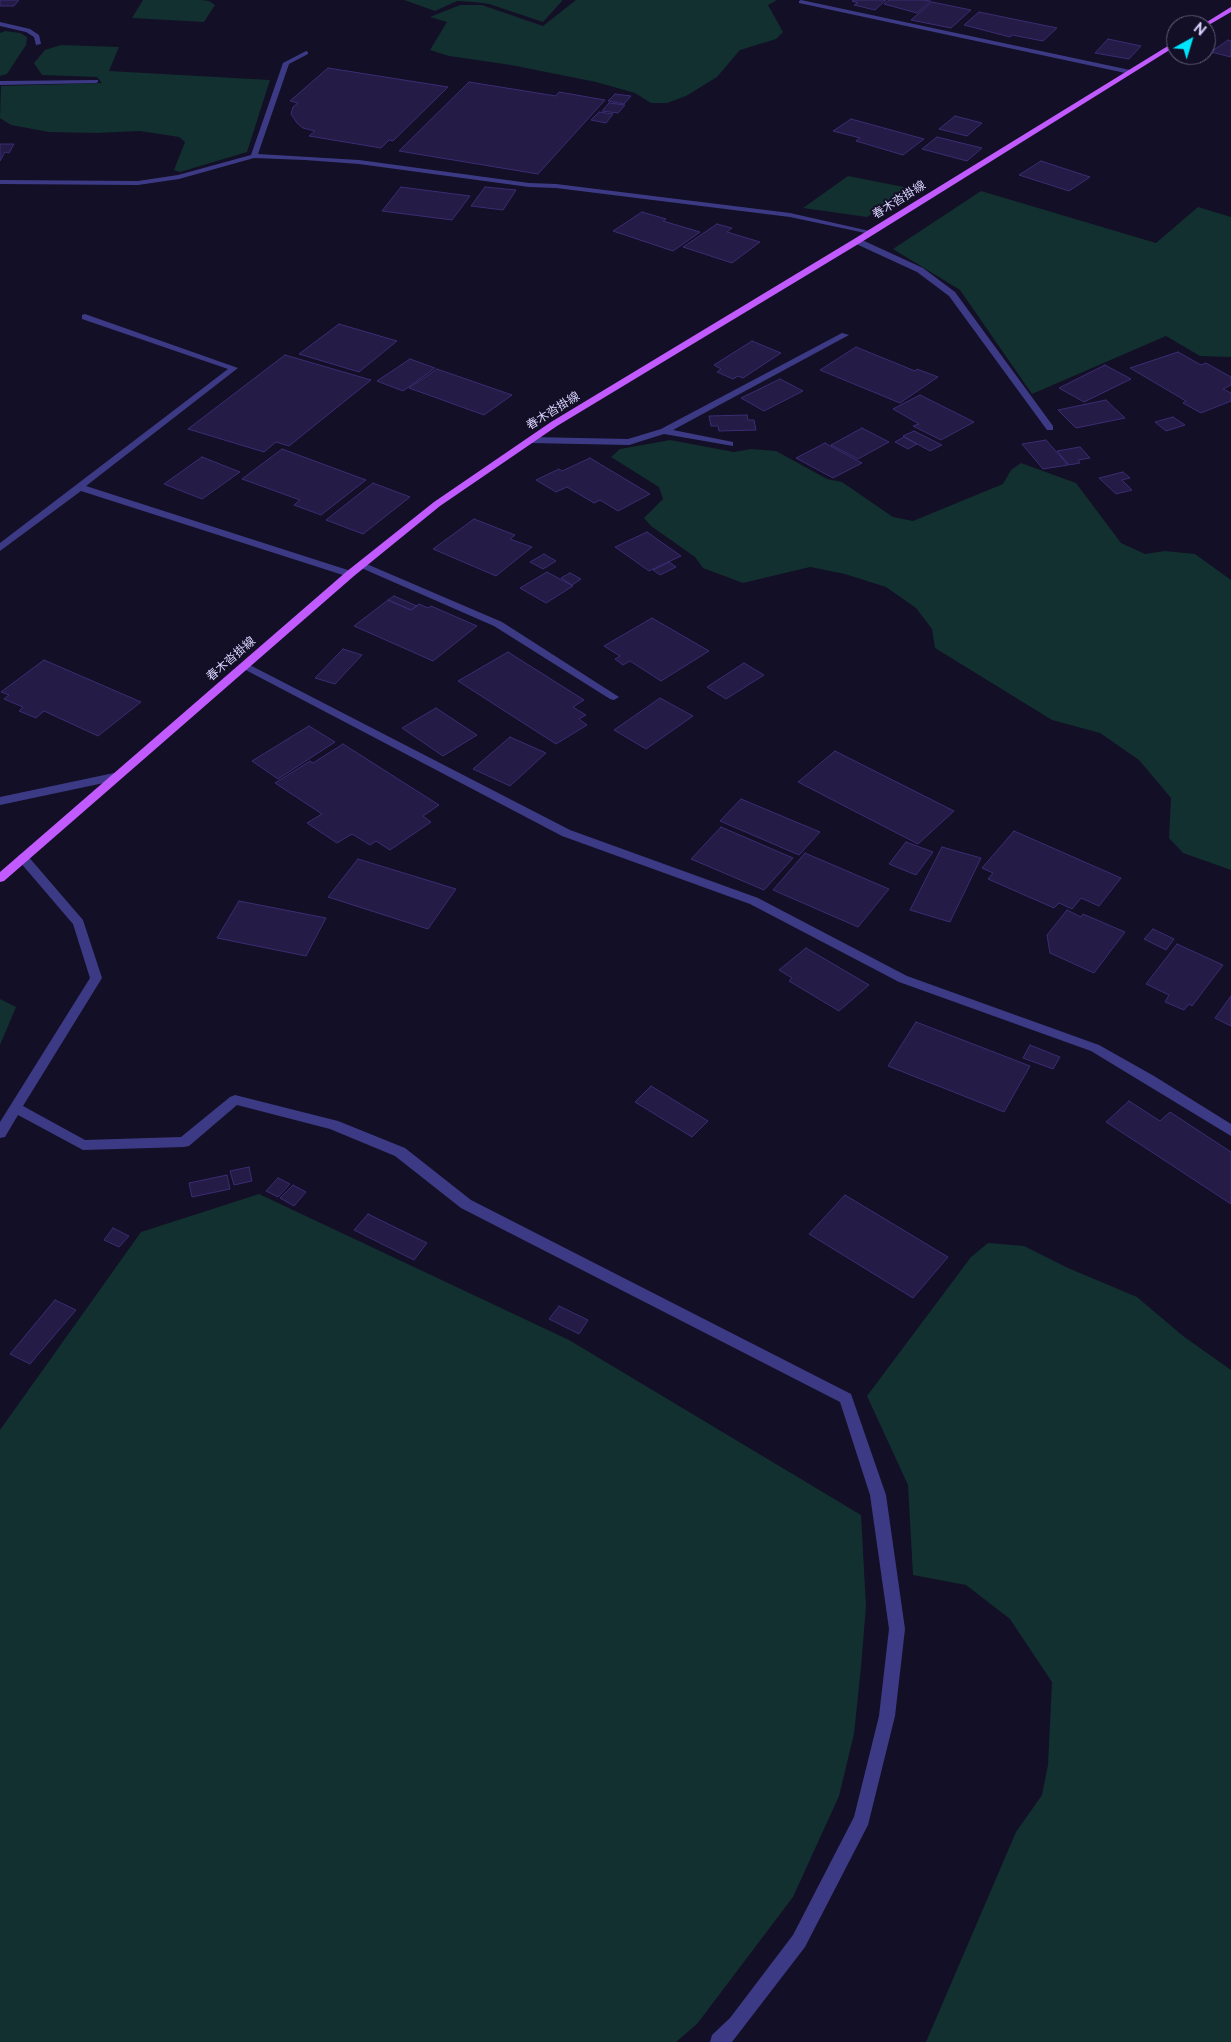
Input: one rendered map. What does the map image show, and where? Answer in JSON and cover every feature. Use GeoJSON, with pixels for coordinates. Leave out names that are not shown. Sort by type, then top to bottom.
{"type":"FeatureCollection","features":[{"type":"Feature","properties":{"kind":"main road"},"geometry":{"type":"LineString","coordinates":[[1216,18],[1231,8]]}},
{"type":"Feature","properties":{"kind":"main road","name":"春木沓掛線"},"geometry":{"type":"LineString","coordinates":[[0,878],[350,574],[437,504],[531,440],[1166,49]]}},
{"type":"Feature","properties":{"kind":"street"},"geometry":{"type":"LineString","coordinates":[[801,2],[1130,72]]}},
{"type":"Feature","properties":{"kind":"street"},"geometry":{"type":"LineString","coordinates":[[0,24],[28,30],[37,36],[38,44]]}},
{"type":"Feature","properties":{"kind":"street"},"geometry":{"type":"LineString","coordinates":[[254,156],[286,63],[306,53]]}},
{"type":"Feature","properties":{"kind":"street"},"geometry":{"type":"LineString","coordinates":[[0,83],[96,81]]}},
{"type":"Feature","properties":{"kind":"street"},"geometry":{"type":"LineString","coordinates":[[0,182],[138,183],[179,176],[254,156],[342,160],[529,185],[780,214],[870,232]]}},
{"type":"Feature","properties":{"kind":"street"},"geometry":{"type":"LineString","coordinates":[[857,240],[920,270],[952,294],[1050,428]]}},
{"type":"Feature","properties":{"kind":"street"},"geometry":{"type":"LineString","coordinates":[[0,548],[234,368],[85,317]]}},
{"type":"Feature","properties":{"kind":"street"},"geometry":{"type":"LineString","coordinates":[[531,440],[629,442],[664,431],[845,335]]}},
{"type":"Feature","properties":{"kind":"street"},"geometry":{"type":"LineString","coordinates":[[664,431],[730,444]]}},
{"type":"Feature","properties":{"kind":"street"},"geometry":{"type":"LineString","coordinates":[[79,487],[350,574]]}},
{"type":"Feature","properties":{"kind":"street"},"geometry":{"type":"LineString","coordinates":[[362,565],[498,624],[614,697]]}},
{"type":"Feature","properties":{"kind":"street"},"geometry":{"type":"LineString","coordinates":[[244,665],[566,833],[754,901],[903,979],[1095,1048],[1149,1078],[1231,1131]]}},
{"type":"Feature","properties":{"kind":"street"},"geometry":{"type":"LineString","coordinates":[[0,801],[114,777]]}},
{"type":"Feature","properties":{"kind":"street"},"geometry":{"type":"LineString","coordinates":[[0,1133],[96,978],[79,923],[23,858]]}},
{"type":"Feature","properties":{"kind":"street"},"geometry":{"type":"LineString","coordinates":[[16,1108],[83,1146],[184,1142],[235,1100],[333,1124],[400,1152],[466,1204],[846,1398],[878,1495],[897,1629],[887,1716],[862,1819],[799,1941],[736,2024],[719,2042]]}},
{"type":"Feature","properties":{"kind":"green space"},"geometry":{"type":"Polygon","coordinates":[[[143,0],[201,0],[209,1],[215,5],[204,22],[132,18],[143,0]]]}},
{"type":"Feature","properties":{"kind":"green space"},"geometry":{"type":"Polygon","coordinates":[[[404,0],[562,1],[543,22],[489,4],[457,1],[435,11],[404,0]]]}},
{"type":"Feature","properties":{"kind":"green space"},"geometry":{"type":"Polygon","coordinates":[[[576,0],[777,0],[768,5],[783,32],[776,39],[740,50],[717,77],[686,96],[667,103],[651,103],[635,93],[596,82],[511,65],[449,56],[430,50],[447,22],[430,17],[460,5],[482,5],[543,26],[576,0]]]}},
{"type":"Feature","properties":{"kind":"green space"},"geometry":{"type":"Polygon","coordinates":[[[5,31],[20,33],[27,37],[26,45],[7,74],[0,76],[0,33],[5,31]]]}},
{"type":"Feature","properties":{"kind":"green space"},"geometry":{"type":"Polygon","coordinates":[[[61,45],[119,47],[109,71],[270,80],[247,152],[180,172],[174,170],[185,142],[179,137],[140,131],[97,133],[49,132],[11,125],[0,118],[1,86],[102,83],[97,77],[42,75],[34,63],[45,50],[61,45]]]}},
{"type":"Feature","properties":{"kind":"green space"},"geometry":{"type":"Polygon","coordinates":[[[848,176],[914,189],[867,217],[803,208],[848,176]]]}},
{"type":"Feature","properties":{"kind":"green space"},"geometry":{"type":"Polygon","coordinates":[[[981,191],[1156,243],[1198,207],[1231,217],[1231,357],[1200,356],[1166,336],[1032,394],[960,290],[893,249],[981,191]]]}},
{"type":"Feature","properties":{"kind":"green space"},"geometry":{"type":"Polygon","coordinates":[[[670,440],[734,452],[751,449],[776,451],[827,479],[842,482],[893,517],[913,521],[1003,484],[1011,470],[1021,463],[1076,483],[1121,543],[1145,554],[1165,551],[1195,554],[1231,580],[1231,870],[1183,853],[1169,838],[1171,798],[1139,760],[1100,733],[1052,720],[935,648],[932,629],[916,608],[886,587],[845,574],[810,567],[743,583],[703,568],[695,557],[651,526],[644,518],[663,499],[659,487],[611,457],[620,449],[670,440]]]}},
{"type":"Feature","properties":{"kind":"green space"},"geometry":{"type":"Polygon","coordinates":[[[0,999],[16,1007],[0,1045],[0,999]]]}},
{"type":"Feature","properties":{"kind":"green space"},"geometry":{"type":"Polygon","coordinates":[[[259,1194],[569,1340],[861,1515],[866,1606],[854,1734],[839,1796],[793,1897],[697,2024],[676,2042],[0,2042],[0,1430],[141,1232],[259,1194]]]}},
{"type":"Feature","properties":{"kind":"green space"},"geometry":{"type":"Polygon","coordinates":[[[988,1243],[1024,1246],[1068,1268],[1137,1297],[1183,1336],[1231,1370],[1231,2042],[926,2042],[1016,1832],[1042,1795],[1048,1765],[1052,1682],[1010,1619],[966,1585],[913,1575],[908,1485],[867,1396],[971,1257],[988,1243]]]}},
{"type":"Feature","properties":{"kind":"building"},"geometry":{"type":"Polygon","coordinates":[[[0,0],[19,0],[14,6],[0,6],[0,0]]]}},
{"type":"Feature","properties":{"kind":"building"},"geometry":{"type":"Polygon","coordinates":[[[886,0],[875,10],[854,5],[858,3],[852,1],[886,0]]]}},
{"type":"Feature","properties":{"kind":"building"},"geometry":{"type":"Polygon","coordinates":[[[889,0],[931,1],[917,13],[884,4],[889,0]]]}},
{"type":"Feature","properties":{"kind":"building"},"geometry":{"type":"Polygon","coordinates":[[[932,2],[971,10],[951,28],[911,20],[932,2]]]}},
{"type":"Feature","properties":{"kind":"building"},"geometry":{"type":"Polygon","coordinates":[[[979,12],[1057,28],[1043,41],[1012,35],[1010,37],[964,25],[979,12]]]}},
{"type":"Feature","properties":{"kind":"building"},"geometry":{"type":"Polygon","coordinates":[[[1108,39],[1141,46],[1129,59],[1095,53],[1108,39]]]}},
{"type":"Feature","properties":{"kind":"building"},"geometry":{"type":"Polygon","coordinates":[[[1228,40],[1231,41],[1231,57],[1216,53],[1216,48],[1228,40]]]}},
{"type":"Feature","properties":{"kind":"building"},"geometry":{"type":"Polygon","coordinates":[[[328,68],[448,87],[393,141],[389,140],[381,148],[309,136],[315,131],[303,128],[291,114],[293,107],[298,103],[290,101],[328,68]]]}},
{"type":"Feature","properties":{"kind":"building"},"geometry":{"type":"Polygon","coordinates":[[[469,82],[556,96],[559,92],[605,100],[538,174],[399,151],[469,82]]]}},
{"type":"Feature","properties":{"kind":"building"},"geometry":{"type":"Polygon","coordinates":[[[615,94],[631,96],[624,104],[608,101],[615,94]]]}},
{"type":"Feature","properties":{"kind":"building"},"geometry":{"type":"Polygon","coordinates":[[[609,103],[625,105],[618,113],[602,111],[609,103]]]}},
{"type":"Feature","properties":{"kind":"building"},"geometry":{"type":"Polygon","coordinates":[[[599,112],[613,114],[606,123],[591,120],[599,112]]]}},
{"type":"Feature","properties":{"kind":"building"},"geometry":{"type":"Polygon","coordinates":[[[955,116],[982,123],[967,136],[939,129],[955,116]]]}},
{"type":"Feature","properties":{"kind":"building"},"geometry":{"type":"Polygon","coordinates":[[[851,119],[924,139],[903,155],[856,141],[860,138],[833,131],[851,119]]]}},
{"type":"Feature","properties":{"kind":"building"},"geometry":{"type":"Polygon","coordinates":[[[937,137],[982,148],[967,161],[922,149],[937,137]]]}},
{"type":"Feature","properties":{"kind":"building"},"geometry":{"type":"Polygon","coordinates":[[[0,144],[14,144],[9,153],[5,152],[0,161],[0,144]]]}},
{"type":"Feature","properties":{"kind":"building"},"geometry":{"type":"Polygon","coordinates":[[[1041,161],[1090,177],[1069,191],[1019,175],[1041,161]]]}},
{"type":"Feature","properties":{"kind":"building"},"geometry":{"type":"Polygon","coordinates":[[[401,187],[470,196],[452,220],[382,211],[401,187]]]}},
{"type":"Feature","properties":{"kind":"building"},"geometry":{"type":"Polygon","coordinates":[[[485,187],[516,190],[503,210],[471,206],[485,187]]]}},
{"type":"Feature","properties":{"kind":"building"},"geometry":{"type":"Polygon","coordinates":[[[642,212],[666,219],[663,221],[700,232],[673,251],[613,231],[642,212]]]}},
{"type":"Feature","properties":{"kind":"building"},"geometry":{"type":"Polygon","coordinates":[[[717,224],[732,228],[727,232],[760,242],[732,263],[683,247],[717,224]]]}},
{"type":"Feature","properties":{"kind":"building"},"geometry":{"type":"Polygon","coordinates":[[[339,324],[397,341],[359,372],[299,354],[339,324]]]}},
{"type":"Feature","properties":{"kind":"building"},"geometry":{"type":"Polygon","coordinates":[[[752,341],[781,353],[743,378],[738,376],[733,379],[717,372],[721,369],[714,365],[752,341]]]}},
{"type":"Feature","properties":{"kind":"building"},"geometry":{"type":"Polygon","coordinates":[[[856,347],[915,371],[917,369],[938,377],[900,403],[820,370],[856,347]]]}},
{"type":"Feature","properties":{"kind":"building"},"geometry":{"type":"Polygon","coordinates":[[[1178,352],[1201,365],[1206,363],[1231,377],[1231,385],[1223,389],[1231,393],[1231,401],[1201,413],[1183,403],[1186,401],[1130,368],[1178,352]]]}},
{"type":"Feature","properties":{"kind":"building"},"geometry":{"type":"Polygon","coordinates":[[[285,355],[371,380],[289,446],[276,442],[264,452],[188,429],[285,355]]]}},
{"type":"Feature","properties":{"kind":"building"},"geometry":{"type":"Polygon","coordinates":[[[410,359],[435,368],[403,391],[377,381],[410,359]]]}},
{"type":"Feature","properties":{"kind":"building"},"geometry":{"type":"Polygon","coordinates":[[[1105,365],[1131,379],[1084,402],[1059,388],[1105,365]]]}},
{"type":"Feature","properties":{"kind":"building"},"geometry":{"type":"Polygon","coordinates":[[[437,369],[512,395],[484,415],[409,388],[437,369]]]}},
{"type":"Feature","properties":{"kind":"building"},"geometry":{"type":"Polygon","coordinates":[[[780,379],[803,391],[764,411],[741,398],[780,379]]]}},
{"type":"Feature","properties":{"kind":"building"},"geometry":{"type":"Polygon","coordinates":[[[920,395],[974,422],[941,440],[913,426],[919,424],[893,409],[920,395]]]}},
{"type":"Feature","properties":{"kind":"building"},"geometry":{"type":"Polygon","coordinates":[[[1106,400],[1125,418],[1076,428],[1058,410],[1106,400]]]}},
{"type":"Feature","properties":{"kind":"building"},"geometry":{"type":"Polygon","coordinates":[[[747,415],[748,420],[754,420],[756,430],[719,431],[718,426],[711,426],[709,416],[747,415]]]}},
{"type":"Feature","properties":{"kind":"building"},"geometry":{"type":"Polygon","coordinates":[[[1173,417],[1185,425],[1166,431],[1155,422],[1173,417]]]}},
{"type":"Feature","properties":{"kind":"building"},"geometry":{"type":"Polygon","coordinates":[[[862,428],[889,442],[858,459],[831,445],[862,428]]]}},
{"type":"Feature","properties":{"kind":"building"},"geometry":{"type":"Polygon","coordinates":[[[914,431],[942,445],[930,451],[903,436],[914,431]]]}},
{"type":"Feature","properties":{"kind":"building"},"geometry":{"type":"Polygon","coordinates":[[[904,437],[917,444],[908,449],[895,442],[904,437]]]}},
{"type":"Feature","properties":{"kind":"building"},"geometry":{"type":"Polygon","coordinates":[[[1046,440],[1068,465],[1043,469],[1022,444],[1046,440]]]}},
{"type":"Feature","properties":{"kind":"building"},"geometry":{"type":"Polygon","coordinates":[[[825,443],[862,463],[833,478],[796,458],[825,443]]]}},
{"type":"Feature","properties":{"kind":"building"},"geometry":{"type":"Polygon","coordinates":[[[1080,447],[1090,458],[1078,460],[1080,463],[1069,465],[1057,451],[1080,447]]]}},
{"type":"Feature","properties":{"kind":"building"},"geometry":{"type":"Polygon","coordinates":[[[282,449],[366,480],[321,515],[294,505],[300,500],[242,479],[282,449]]]}},
{"type":"Feature","properties":{"kind":"building"},"geometry":{"type":"Polygon","coordinates":[[[202,457],[240,472],[202,499],[164,484],[202,457]]]}},
{"type":"Feature","properties":{"kind":"building"},"geometry":{"type":"Polygon","coordinates":[[[590,458],[650,494],[618,511],[600,500],[594,503],[567,487],[556,492],[536,480],[559,469],[562,471],[590,458]]]}},
{"type":"Feature","properties":{"kind":"building"},"geometry":{"type":"Polygon","coordinates":[[[1123,472],[1130,478],[1122,480],[1132,490],[1116,494],[1099,478],[1123,472]]]}},
{"type":"Feature","properties":{"kind":"building"},"geometry":{"type":"Polygon","coordinates":[[[373,483],[410,497],[363,534],[326,520],[373,483]]]}},
{"type":"Feature","properties":{"kind":"building"},"geometry":{"type":"Polygon","coordinates":[[[474,519],[515,535],[510,539],[532,547],[496,576],[433,549],[474,519]]]}},
{"type":"Feature","properties":{"kind":"building"},"geometry":{"type":"Polygon","coordinates":[[[647,532],[681,556],[649,571],[615,547],[647,532]]]}},
{"type":"Feature","properties":{"kind":"building"},"geometry":{"type":"Polygon","coordinates":[[[544,554],[556,561],[543,569],[530,562],[544,554]]]}},
{"type":"Feature","properties":{"kind":"building"},"geometry":{"type":"Polygon","coordinates":[[[669,562],[676,567],[660,575],[653,570],[669,562]]]}},
{"type":"Feature","properties":{"kind":"building"},"geometry":{"type":"Polygon","coordinates":[[[547,572],[573,586],[546,603],[520,588],[547,572]]]}},
{"type":"Feature","properties":{"kind":"building"},"geometry":{"type":"Polygon","coordinates":[[[570,573],[581,579],[572,585],[561,578],[570,573]]]}},
{"type":"Feature","properties":{"kind":"building"},"geometry":{"type":"Polygon","coordinates":[[[394,596],[417,606],[411,610],[388,600],[394,596]]]}},
{"type":"Feature","properties":{"kind":"building"},"geometry":{"type":"Polygon","coordinates":[[[388,600],[411,610],[419,604],[428,608],[431,606],[477,626],[433,661],[354,626],[388,600]]]}},
{"type":"Feature","properties":{"kind":"building"},"geometry":{"type":"Polygon","coordinates":[[[652,618],[709,651],[661,681],[630,661],[623,665],[615,659],[620,656],[604,646],[652,618]]]}},
{"type":"Feature","properties":{"kind":"building"},"geometry":{"type":"Polygon","coordinates":[[[343,649],[362,655],[335,684],[315,678],[343,649]]]}},
{"type":"Feature","properties":{"kind":"building"},"geometry":{"type":"Polygon","coordinates":[[[508,652],[584,700],[573,707],[586,715],[579,719],[587,725],[556,744],[458,681],[508,652]]]}},
{"type":"Feature","properties":{"kind":"building"},"geometry":{"type":"Polygon","coordinates":[[[44,660],[141,702],[98,736],[44,711],[36,718],[19,711],[23,707],[4,699],[9,695],[1,692],[44,660]]]}},
{"type":"Feature","properties":{"kind":"building"},"geometry":{"type":"Polygon","coordinates":[[[744,663],[764,675],[726,699],[707,687],[744,663]]]}},
{"type":"Feature","properties":{"kind":"building"},"geometry":{"type":"Polygon","coordinates":[[[660,698],[693,716],[646,749],[614,730],[660,698]]]}},
{"type":"Feature","properties":{"kind":"building"},"geometry":{"type":"Polygon","coordinates":[[[436,708],[477,735],[443,756],[402,728],[436,708]]]}},
{"type":"Feature","properties":{"kind":"building"},"geometry":{"type":"Polygon","coordinates":[[[309,726],[335,742],[278,779],[252,761],[309,726]]]}},
{"type":"Feature","properties":{"kind":"building"},"geometry":{"type":"Polygon","coordinates":[[[510,737],[546,753],[510,786],[473,769],[510,737]]]}},
{"type":"Feature","properties":{"kind":"building"},"geometry":{"type":"Polygon","coordinates":[[[343,744],[439,805],[423,816],[431,822],[390,850],[376,841],[370,845],[352,834],[337,843],[307,823],[322,814],[275,783],[310,761],[313,763],[343,744]]]}},
{"type":"Feature","properties":{"kind":"building"},"geometry":{"type":"Polygon","coordinates":[[[835,751],[954,811],[918,844],[798,782],[835,751]]]}},
{"type":"Feature","properties":{"kind":"building"},"geometry":{"type":"Polygon","coordinates":[[[741,799],[820,832],[799,855],[720,821],[741,799]]]}},
{"type":"Feature","properties":{"kind":"building"},"geometry":{"type":"Polygon","coordinates":[[[721,827],[793,858],[764,890],[691,859],[721,827]]]}},
{"type":"Feature","properties":{"kind":"building"},"geometry":{"type":"Polygon","coordinates":[[[1014,831],[1121,878],[1099,906],[1081,898],[1072,909],[1059,903],[1054,908],[988,879],[993,873],[982,868],[1014,831]]]}},
{"type":"Feature","properties":{"kind":"building"},"geometry":{"type":"Polygon","coordinates":[[[906,842],[933,852],[916,875],[889,864],[906,842]]]}},
{"type":"Feature","properties":{"kind":"building"},"geometry":{"type":"Polygon","coordinates":[[[942,847],[981,858],[950,922],[910,910],[942,847]]]}},
{"type":"Feature","properties":{"kind":"building"},"geometry":{"type":"Polygon","coordinates":[[[805,853],[889,889],[858,927],[773,890],[805,853]]]}},
{"type":"Feature","properties":{"kind":"building"},"geometry":{"type":"Polygon","coordinates":[[[358,859],[456,889],[428,929],[328,897],[358,859]]]}},
{"type":"Feature","properties":{"kind":"building"},"geometry":{"type":"Polygon","coordinates":[[[239,901],[326,918],[306,956],[217,938],[239,901]]]}},
{"type":"Feature","properties":{"kind":"building"},"geometry":{"type":"Polygon","coordinates":[[[1067,910],[1081,917],[1083,914],[1125,932],[1094,973],[1050,953],[1047,935],[1067,910]]]}},
{"type":"Feature","properties":{"kind":"building"},"geometry":{"type":"Polygon","coordinates":[[[1153,929],[1174,939],[1166,950],[1144,939],[1153,929]]]}},
{"type":"Feature","properties":{"kind":"building"},"geometry":{"type":"Polygon","coordinates":[[[1177,944],[1223,965],[1192,1006],[1189,1004],[1184,1010],[1165,1002],[1169,995],[1146,984],[1177,944]]]}},
{"type":"Feature","properties":{"kind":"building"},"geometry":{"type":"Polygon","coordinates":[[[806,948],[869,985],[839,1011],[789,981],[792,978],[779,970],[806,948]]]}},
{"type":"Feature","properties":{"kind":"building"},"geometry":{"type":"Polygon","coordinates":[[[1231,996],[1231,1026],[1215,1018],[1231,996]]]}},
{"type":"Feature","properties":{"kind":"building"},"geometry":{"type":"Polygon","coordinates":[[[916,1022],[1030,1066],[1004,1112],[888,1066],[916,1022]]]}},
{"type":"Feature","properties":{"kind":"building"},"geometry":{"type":"Polygon","coordinates":[[[1030,1045],[1060,1057],[1053,1069],[1023,1058],[1030,1045]]]}},
{"type":"Feature","properties":{"kind":"building"},"geometry":{"type":"Polygon","coordinates":[[[651,1086],[708,1121],[692,1137],[635,1102],[651,1086]]]}},
{"type":"Feature","properties":{"kind":"building"},"geometry":{"type":"Polygon","coordinates":[[[1129,1101],[1160,1121],[1170,1112],[1231,1152],[1231,1204],[1106,1122],[1129,1101]]]}},
{"type":"Feature","properties":{"kind":"building"},"geometry":{"type":"Polygon","coordinates":[[[249,1167],[252,1181],[234,1185],[230,1171],[249,1167]]]}},
{"type":"Feature","properties":{"kind":"building"},"geometry":{"type":"Polygon","coordinates":[[[227,1175],[230,1189],[192,1197],[189,1183],[227,1175]]]}},
{"type":"Feature","properties":{"kind":"building"},"geometry":{"type":"Polygon","coordinates":[[[278,1178],[290,1184],[278,1197],[266,1191],[278,1178]]]}},
{"type":"Feature","properties":{"kind":"building"},"geometry":{"type":"Polygon","coordinates":[[[293,1185],[306,1192],[294,1206],[280,1198],[293,1185]]]}},
{"type":"Feature","properties":{"kind":"building"},"geometry":{"type":"Polygon","coordinates":[[[845,1195],[948,1257],[913,1298],[809,1234],[845,1195]]]}},
{"type":"Feature","properties":{"kind":"building"},"geometry":{"type":"Polygon","coordinates":[[[368,1214],[427,1243],[414,1260],[354,1230],[368,1214]]]}},
{"type":"Feature","properties":{"kind":"building"},"geometry":{"type":"Polygon","coordinates":[[[113,1228],[129,1236],[119,1247],[104,1240],[113,1228]]]}},
{"type":"Feature","properties":{"kind":"building"},"geometry":{"type":"Polygon","coordinates":[[[55,1300],[76,1310],[30,1364],[10,1354],[55,1300]]]}},
{"type":"Feature","properties":{"kind":"building"},"geometry":{"type":"Polygon","coordinates":[[[559,1306],[588,1320],[579,1334],[549,1319],[559,1306]]]}}]}
